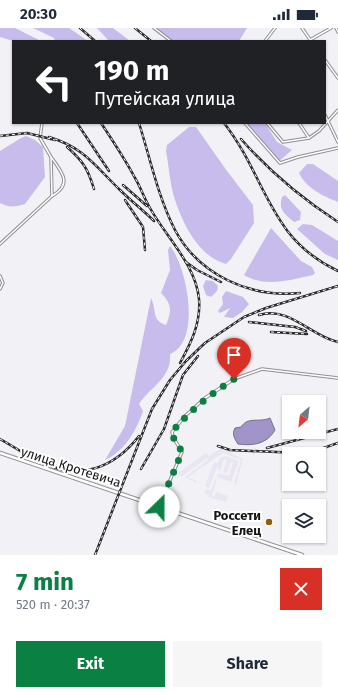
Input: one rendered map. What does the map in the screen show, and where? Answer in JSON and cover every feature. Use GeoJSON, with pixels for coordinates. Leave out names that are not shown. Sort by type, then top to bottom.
{"type":"FeatureCollection","features":[{"type":"Feature","properties":{"kind":"street"},"geometry":{"type":"LineString","coordinates":[[154,28],[171,40]]}},
{"type":"Feature","properties":{"kind":"street"},"geometry":{"type":"LineString","coordinates":[[266,40],[275,28]]}},
{"type":"Feature","properties":{"kind":"street"},"geometry":{"type":"LineString","coordinates":[[302,28],[310,40]]}},
{"type":"Feature","properties":{"kind":"street"},"geometry":{"type":"LineString","coordinates":[[313,40],[331,28]]}},
{"type":"Feature","properties":{"kind":"street"},"geometry":{"type":"LineString","coordinates":[[336,28],[338,32]]}},
{"type":"Feature","properties":{"kind":"street"},"geometry":{"type":"LineString","coordinates":[[326,61],[338,78]]}},
{"type":"Feature","properties":{"kind":"street"},"geometry":{"type":"LineString","coordinates":[[327,121],[338,110]]}},
{"type":"Feature","properties":{"kind":"street"},"geometry":{"type":"LineString","coordinates":[[326,118],[338,142]]}},
{"type":"Feature","properties":{"kind":"street"},"geometry":{"type":"LineString","coordinates":[[0,244],[52,196],[60,192],[64,181],[64,174],[51,157],[40,138],[42,124]]}},
{"type":"Feature","properties":{"kind":"street"},"geometry":{"type":"LineString","coordinates":[[246,124],[280,163],[298,156],[338,148]]}},
{"type":"Feature","properties":{"kind":"street"},"geometry":{"type":"LineString","coordinates":[[268,124],[283,142],[309,138],[324,124]]}},
{"type":"Feature","properties":{"kind":"street"},"geometry":{"type":"LineString","coordinates":[[300,124],[309,138]]}},
{"type":"Feature","properties":{"kind":"street"},"geometry":{"type":"LineString","coordinates":[[51,157],[52,196]]}},
{"type":"Feature","properties":{"kind":"street"},"geometry":{"type":"LineString","coordinates":[[0,276],[3,284],[0,289]]}},
{"type":"Feature","properties":{"kind":"street"},"geometry":{"type":"LineString","coordinates":[[159,507],[182,452],[173,437],[172,432],[185,416],[205,398],[234,379],[262,369],[338,378]]}},
{"type":"Feature","properties":{"kind":"street","name":"улица Кротевича"},"geometry":{"type":"LineString","coordinates":[[0,453],[302,555]]}},
{"type":"Feature","properties":{"kind":"shaded area"},"geometry":{"type":"Polygon","coordinates":[[[0,28],[15,28],[39,40],[12,41],[0,37],[0,28]]]}},
{"type":"Feature","properties":{"kind":"shaded area"},"geometry":{"type":"Polygon","coordinates":[[[33,28],[69,28],[87,40],[55,40],[54,38],[33,28]]]}},
{"type":"Feature","properties":{"kind":"shaded area"},"geometry":{"type":"Polygon","coordinates":[[[97,28],[113,28],[129,40],[108,40],[97,28]]]}},
{"type":"Feature","properties":{"kind":"shaded area"},"geometry":{"type":"Polygon","coordinates":[[[154,28],[247,28],[240,40],[170,40],[154,28]]]}},
{"type":"Feature","properties":{"kind":"shaded area"},"geometry":{"type":"Polygon","coordinates":[[[246,124],[266,124],[277,142],[292,150],[278,162],[246,124]]]}},
{"type":"Feature","properties":{"kind":"shaded area"},"geometry":{"type":"Polygon","coordinates":[[[189,127],[196,127],[253,205],[254,223],[231,259],[226,264],[216,260],[208,254],[193,238],[178,209],[173,194],[166,151],[167,145],[189,127]]]}},
{"type":"Feature","properties":{"kind":"shaded area"},"geometry":{"type":"Polygon","coordinates":[[[26,136],[35,140],[43,147],[45,177],[25,204],[6,206],[0,203],[0,151],[26,136]]]}},
{"type":"Feature","properties":{"kind":"shaded area"},"geometry":{"type":"Polygon","coordinates":[[[307,164],[313,164],[338,181],[338,202],[316,191],[306,183],[299,173],[307,164]]]}},
{"type":"Feature","properties":{"kind":"shaded area"},"geometry":{"type":"Polygon","coordinates":[[[285,195],[301,212],[300,220],[294,222],[283,211],[281,201],[282,197],[285,195]]]}},
{"type":"Feature","properties":{"kind":"shaded area"},"geometry":{"type":"Polygon","coordinates":[[[303,224],[312,225],[338,241],[338,260],[325,254],[297,229],[303,224]]]}},
{"type":"Feature","properties":{"kind":"shaded area"},"geometry":{"type":"Polygon","coordinates":[[[271,228],[301,261],[312,267],[315,273],[313,275],[287,281],[269,282],[252,279],[244,275],[271,228]]]}},
{"type":"Feature","properties":{"kind":"shaded area"},"geometry":{"type":"Polygon","coordinates":[[[170,246],[182,270],[186,286],[189,320],[186,335],[180,346],[170,354],[168,370],[164,376],[139,404],[143,411],[129,440],[112,456],[105,460],[125,426],[151,298],[158,320],[166,325],[168,320],[170,312],[169,304],[161,293],[170,270],[168,250],[170,246]]]}},
{"type":"Feature","properties":{"kind":"shaded area"},"geometry":{"type":"Polygon","coordinates":[[[206,280],[213,281],[218,286],[217,291],[211,297],[206,295],[203,286],[206,280]]]}},
{"type":"Feature","properties":{"kind":"shaded area"},"geometry":{"type":"Polygon","coordinates":[[[226,291],[243,297],[249,304],[242,312],[233,318],[224,317],[230,308],[220,313],[218,311],[223,304],[222,297],[226,291]]]}},
{"type":"Feature","properties":{"kind":"shaded area"},"geometry":{"type":"Polygon","coordinates":[[[270,418],[275,430],[272,435],[264,441],[249,445],[238,444],[235,440],[235,428],[241,427],[250,421],[270,418]]]}},
{"type":"Feature","properties":{"kind":"shaded area"},"geometry":{"type":"Polygon","coordinates":[[[221,448],[243,459],[236,485],[234,484],[241,460],[223,453],[188,477],[197,481],[196,483],[185,477],[208,460],[207,458],[181,477],[178,473],[206,453],[209,456],[221,448]]]}},
{"type":"Feature","properties":{"kind":"shaded area"},"geometry":{"type":"Polygon","coordinates":[[[225,456],[239,461],[231,482],[217,477],[218,473],[229,476],[233,463],[231,462],[227,473],[223,472],[227,460],[224,459],[220,471],[217,467],[209,488],[205,486],[214,462],[218,463],[220,458],[225,456]]]}},
{"type":"Feature","properties":{"kind":"shaded area"},"geometry":{"type":"Polygon","coordinates":[[[215,479],[217,479],[212,496],[214,497],[216,492],[228,496],[226,502],[208,497],[209,495],[204,493],[206,489],[211,490],[215,479]]]}},
{"type":"Feature","properties":{"kind":"railway"},"geometry":{"type":"LineString","coordinates":[[80,28],[94,40]]}},
{"type":"Feature","properties":{"kind":"railway"},"geometry":{"type":"LineString","coordinates":[[135,28],[150,40]]}},
{"type":"Feature","properties":{"kind":"railway"},"geometry":{"type":"LineString","coordinates":[[78,124],[109,171]]}},
{"type":"Feature","properties":{"kind":"railway"},"geometry":{"type":"LineString","coordinates":[[102,124],[127,164],[157,219],[186,263],[197,287],[199,299],[197,325],[180,363]]}},
{"type":"Feature","properties":{"kind":"railway"},"geometry":{"type":"LineString","coordinates":[[139,124],[159,191],[169,217],[185,246],[198,260],[212,271],[245,287],[263,292],[281,294],[300,293]]}},
{"type":"Feature","properties":{"kind":"railway"},"geometry":{"type":"LineString","coordinates":[[225,124],[238,144],[283,224],[297,242],[315,257],[338,271]]}},
{"type":"Feature","properties":{"kind":"railway"},"geometry":{"type":"LineString","coordinates":[[0,136],[27,133],[55,140]]}},
{"type":"Feature","properties":{"kind":"railway"},"geometry":{"type":"LineString","coordinates":[[49,137],[61,141],[81,152],[154,221]]}},
{"type":"Feature","properties":{"kind":"railway"},"geometry":{"type":"LineString","coordinates":[[241,139],[263,163],[286,184],[311,204],[338,222]]}},
{"type":"Feature","properties":{"kind":"railway"},"geometry":{"type":"LineString","coordinates":[[67,147],[84,166],[90,176],[94,189]]}},
{"type":"Feature","properties":{"kind":"railway"},"geometry":{"type":"LineString","coordinates":[[123,185],[147,206]]}},
{"type":"Feature","properties":{"kind":"railway"},"geometry":{"type":"LineString","coordinates":[[125,200],[143,227],[145,250]]}},
{"type":"Feature","properties":{"kind":"railway"},"geometry":{"type":"LineString","coordinates":[[186,262],[197,270],[221,282]]}},
{"type":"Feature","properties":{"kind":"railway"},"geometry":{"type":"LineString","coordinates":[[95,555],[152,409],[170,380],[186,361],[205,343],[244,317],[266,308],[338,286]]}},
{"type":"Feature","properties":{"kind":"railway"},"geometry":{"type":"LineString","coordinates":[[259,315],[270,313],[290,318],[318,334],[338,342]]}},
{"type":"Feature","properties":{"kind":"railway"},"geometry":{"type":"LineString","coordinates":[[249,322],[295,327],[306,331]]}},
{"type":"Feature","properties":{"kind":"railway"},"geometry":{"type":"LineString","coordinates":[[271,332],[307,334]]}},
{"type":"Feature","properties":{"kind":"railway"},"geometry":{"type":"LineString","coordinates":[[141,469],[164,429],[183,375],[198,356]]}},
{"type":"Feature","properties":{"kind":"railway"},"geometry":{"type":"LineString","coordinates":[[267,448],[338,429]]}},
{"type":"Feature","properties":{"kind":"railway"},"geometry":{"type":"LineString","coordinates":[[0,439],[43,463],[71,471],[84,471],[108,463],[130,447],[139,436]]}},
{"type":"Feature","properties":{"kind":"railway"},"geometry":{"type":"LineString","coordinates":[[218,446],[230,450],[299,453],[312,452],[338,443]]}},
{"type":"Feature","properties":{"kind":"place","name":"Россети Елец"},"geometry":{"type":"Point","coordinates":[269,522]}},
{"type":"Feature","properties":{"kind":"route"},"geometry":{"type":"LineString","coordinates":[[159,507],[182,452],[173,437],[172,432],[185,416],[205,398],[234,379]]}}]}
